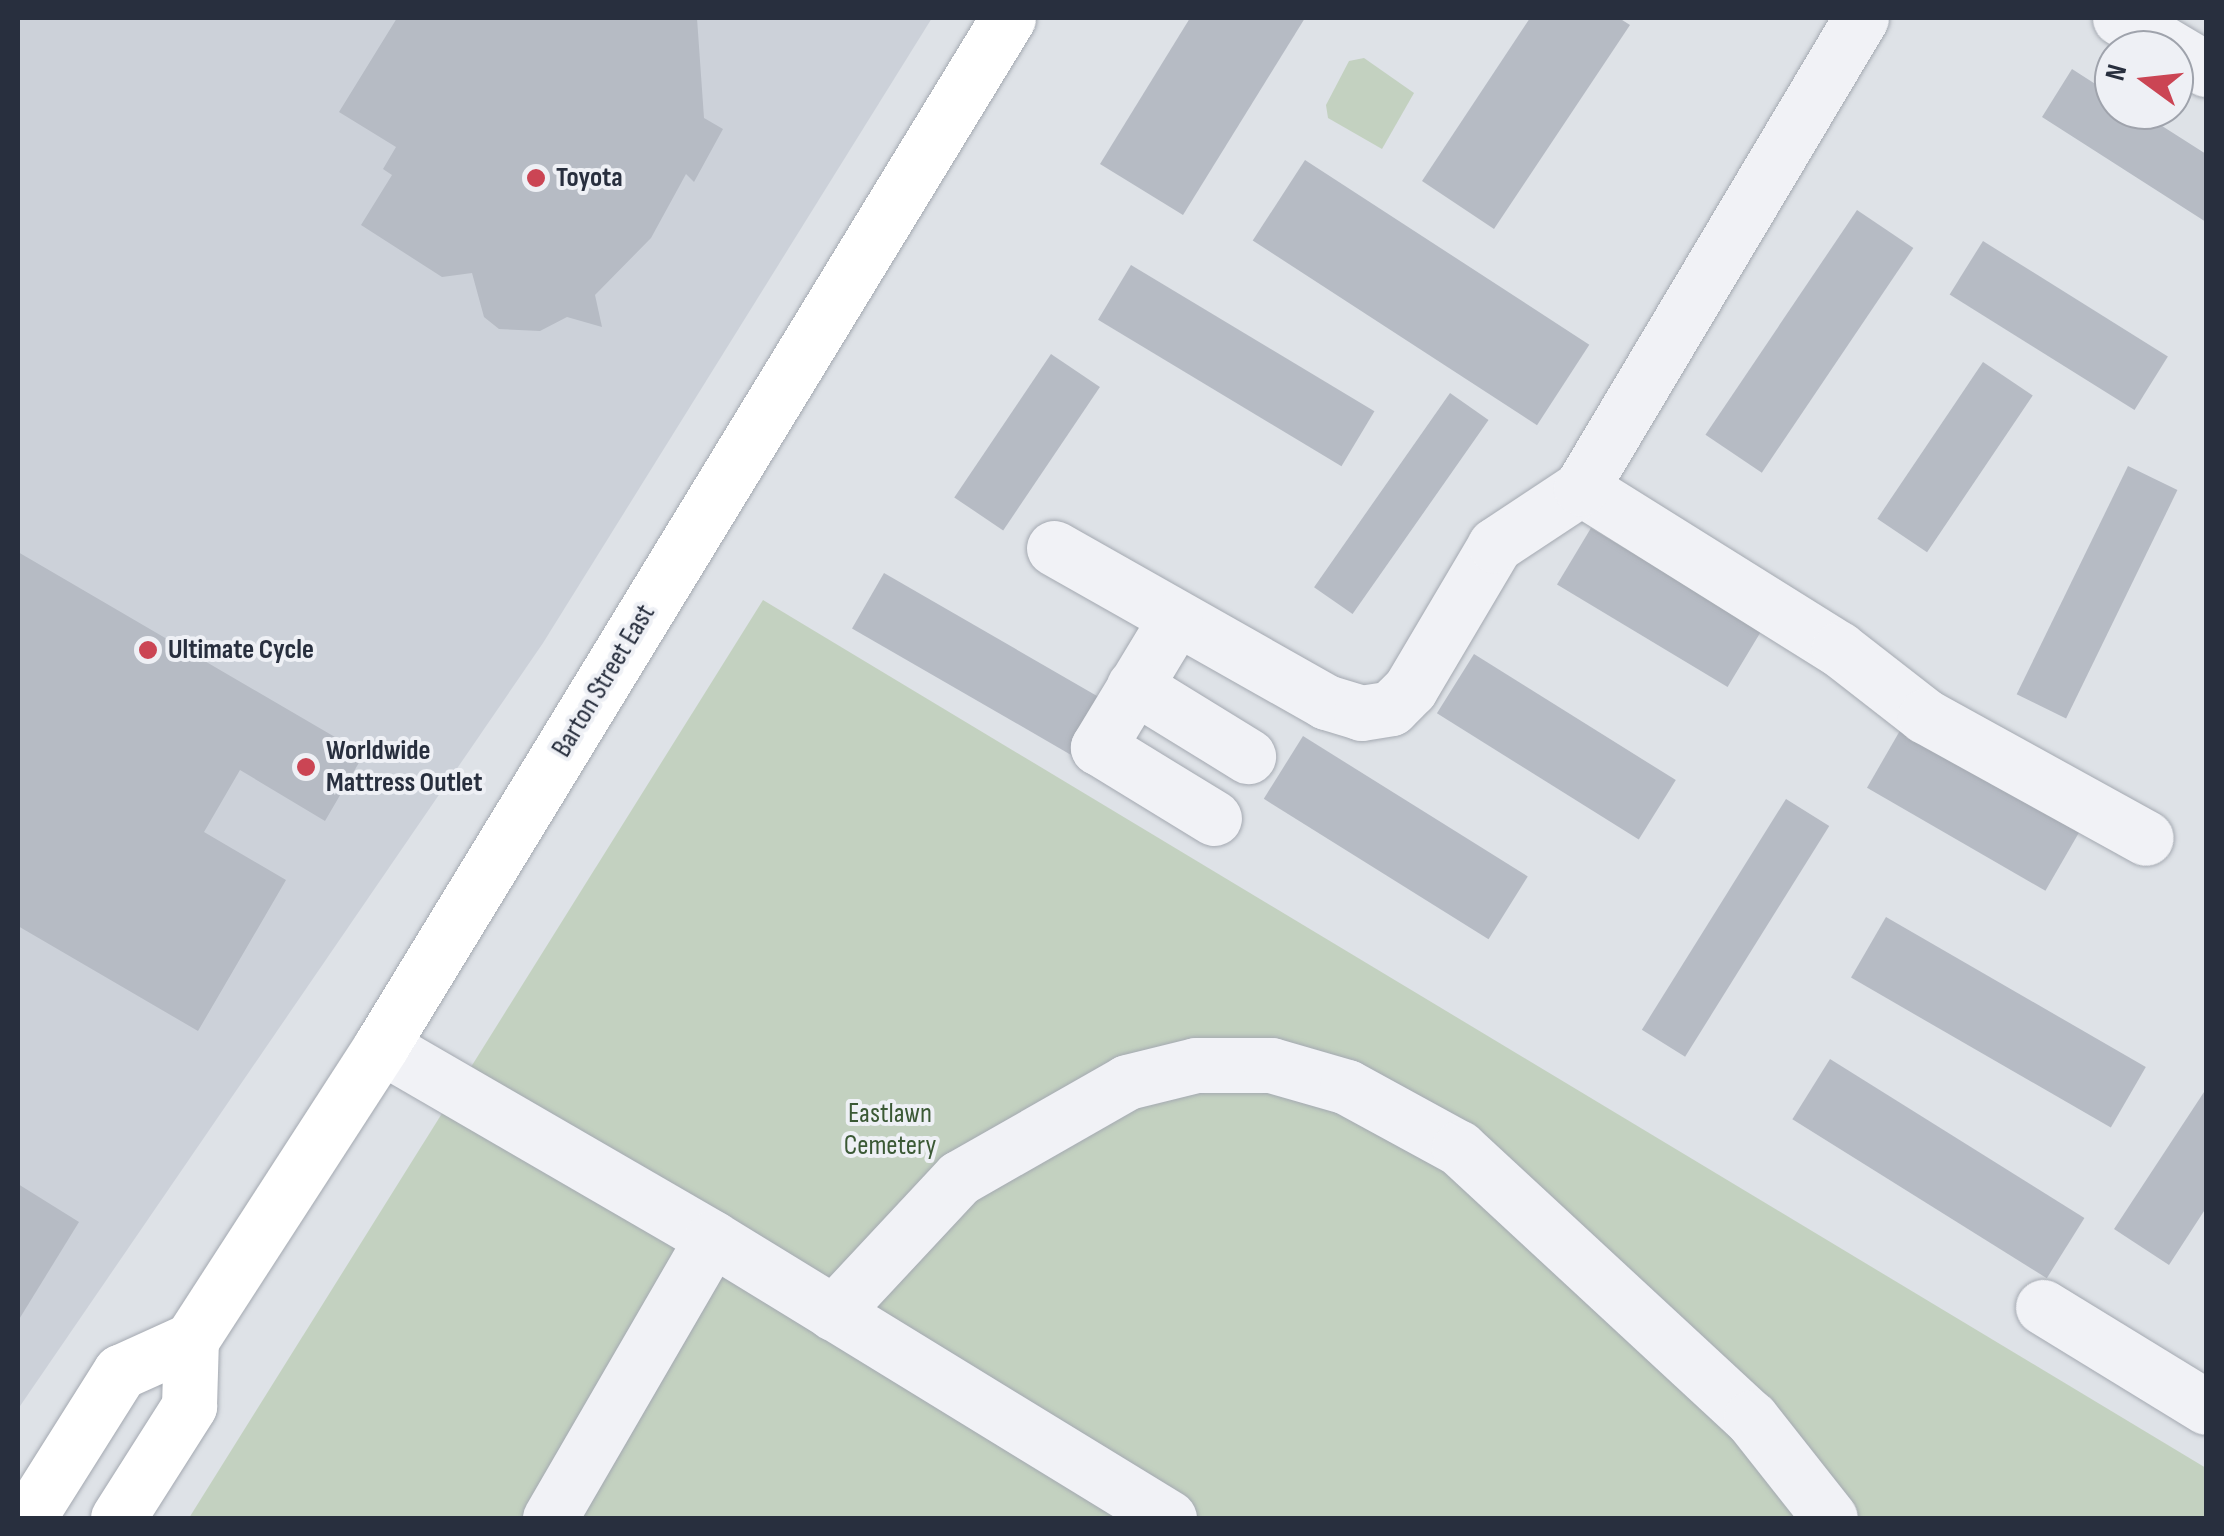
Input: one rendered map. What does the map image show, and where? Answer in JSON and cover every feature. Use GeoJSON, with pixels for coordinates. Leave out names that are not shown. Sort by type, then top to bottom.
{"type":"FeatureCollection","features":[{"type":"Feature","properties":{"kind":"main road","name":"Barton Street East"},"geometry":{"type":"LineString","coordinates":[[190,1340],[381,1046],[1008,18]]}},
{"type":"Feature","properties":{"kind":"main road"},"geometry":{"type":"LineString","coordinates":[[28,1518],[120,1372],[190,1340],[189,1406],[118,1518]]}},
{"type":"Feature","properties":{"kind":"street"},"geometry":{"type":"LineString","coordinates":[[1054,548],[1175,620],[1326,702],[1380,712],[1410,688],[1495,545],[1581,488],[1861,18]]}},
{"type":"Feature","properties":{"kind":"street"},"geometry":{"type":"LineString","coordinates":[[2145,24],[2206,69]]}},
{"type":"Feature","properties":{"kind":"street"},"geometry":{"type":"LineString","coordinates":[[1581,488],[1839,649],[1924,716],[2146,838]]}},
{"type":"Feature","properties":{"kind":"street"},"geometry":{"type":"LineString","coordinates":[[1175,620],[1098,748],[1214,818]]}},
{"type":"Feature","properties":{"kind":"street"},"geometry":{"type":"LineString","coordinates":[[1134,686],[1248,756]]}},
{"type":"Feature","properties":{"kind":"street"},"geometry":{"type":"LineString","coordinates":[[381,1046],[712,1238],[1168,1518]]}},
{"type":"Feature","properties":{"kind":"street"},"geometry":{"type":"LineString","coordinates":[[833,1313],[958,1178],[1127,1082],[1196,1066],[1271,1064],[1347,1087],[1458,1148],[1750,1418],[1830,1518]]}},
{"type":"Feature","properties":{"kind":"street"},"geometry":{"type":"LineString","coordinates":[[550,1518],[712,1238]]}},
{"type":"Feature","properties":{"kind":"street"},"geometry":{"type":"LineString","coordinates":[[2044,1308],[2206,1407]]}},
{"type":"Feature","properties":{"kind":"shaded area"},"geometry":{"type":"Polygon","coordinates":[[[18,18],[932,18],[543,643],[18,1409],[18,18]]]}},
{"type":"Feature","properties":{"kind":"green space"},"geometry":{"type":"Polygon","coordinates":[[[1364,58],[1414,93],[1382,149],[1328,118],[1326,105],[1349,61],[1364,58]]]}},
{"type":"Feature","properties":{"kind":"green space","name":"Eastlawn Cemetery"},"geometry":{"type":"Polygon","coordinates":[[[763,600],[2206,1468],[2206,1518],[189,1518],[763,600]]]}},
{"type":"Feature","properties":{"kind":"building","name":"Toyota"},"geometry":{"type":"Polygon","coordinates":[[[397,18],[697,18],[704,118],[723,129],[694,182],[686,174],[651,238],[595,295],[602,327],[567,317],[540,331],[499,329],[484,317],[472,273],[442,277],[361,225],[392,175],[383,169],[396,147],[339,112],[397,18]]]}},
{"type":"Feature","properties":{"kind":"building"},"geometry":{"type":"Polygon","coordinates":[[[1190,18],[1305,18],[1183,215],[1100,164],[1190,18]]]}},
{"type":"Feature","properties":{"kind":"building"},"geometry":{"type":"Polygon","coordinates":[[[1530,18],[1619,18],[1630,25],[1494,229],[1422,181],[1530,18]]]}},
{"type":"Feature","properties":{"kind":"building"},"geometry":{"type":"Polygon","coordinates":[[[2072,69],[2094,83],[2094,130],[2168,130],[2206,154],[2206,222],[2042,117],[2072,69]]]}},
{"type":"Feature","properties":{"kind":"building"},"geometry":{"type":"Polygon","coordinates":[[[1305,160],[1589,345],[1537,425],[1253,241],[1305,160]]]}},
{"type":"Feature","properties":{"kind":"building"},"geometry":{"type":"Polygon","coordinates":[[[1857,210],[1913,248],[1762,473],[1705,435],[1857,210]]]}},
{"type":"Feature","properties":{"kind":"building"},"geometry":{"type":"Polygon","coordinates":[[[1983,241],[2168,357],[2134,410],[1950,294],[1983,241]]]}},
{"type":"Feature","properties":{"kind":"building"},"geometry":{"type":"Polygon","coordinates":[[[1131,265],[1374,411],[1341,466],[1098,320],[1131,265]]]}},
{"type":"Feature","properties":{"kind":"building"},"geometry":{"type":"Polygon","coordinates":[[[1051,354],[1100,387],[1003,530],[954,497],[1051,354]]]}},
{"type":"Feature","properties":{"kind":"building"},"geometry":{"type":"Polygon","coordinates":[[[1983,362],[2033,396],[1927,552],[1877,519],[1983,362]]]}},
{"type":"Feature","properties":{"kind":"building"},"geometry":{"type":"Polygon","coordinates":[[[1450,393],[1489,420],[1353,614],[1314,587],[1450,393]]]}},
{"type":"Feature","properties":{"kind":"building"},"geometry":{"type":"Polygon","coordinates":[[[2128,466],[2177,490],[2066,718],[2017,694],[2128,466]]]}},
{"type":"Feature","properties":{"kind":"building"},"geometry":{"type":"Polygon","coordinates":[[[1591,528],[1762,630],[1728,687],[1557,585],[1591,528]]]}},
{"type":"Feature","properties":{"kind":"building"},"geometry":{"type":"Polygon","coordinates":[[[18,552],[364,754],[325,821],[240,770],[204,832],[286,880],[198,1031],[18,926],[18,552]]]}},
{"type":"Feature","properties":{"kind":"building"},"geometry":{"type":"Polygon","coordinates":[[[884,573],[1107,702],[1075,757],[852,628],[884,573]]]}},
{"type":"Feature","properties":{"kind":"building"},"geometry":{"type":"Polygon","coordinates":[[[1474,654],[1676,780],[1639,839],[1437,713],[1474,654]]]}},
{"type":"Feature","properties":{"kind":"building"},"geometry":{"type":"Polygon","coordinates":[[[1909,715],[2087,818],[2045,891],[1867,788],[1909,715]]]}},
{"type":"Feature","properties":{"kind":"building"},"geometry":{"type":"Polygon","coordinates":[[[1303,736],[1528,876],[1489,939],[1264,799],[1303,736]]]}},
{"type":"Feature","properties":{"kind":"building"},"geometry":{"type":"Polygon","coordinates":[[[1786,799],[1829,826],[1685,1057],[1642,1030],[1786,799]]]}},
{"type":"Feature","properties":{"kind":"building"},"geometry":{"type":"Polygon","coordinates":[[[1886,917],[2146,1067],[2111,1128],[1851,978],[1886,917]]]}},
{"type":"Feature","properties":{"kind":"building"},"geometry":{"type":"Polygon","coordinates":[[[1830,1059],[2084,1218],[2047,1278],[1792,1119],[1830,1059]]]}},
{"type":"Feature","properties":{"kind":"building"},"geometry":{"type":"Polygon","coordinates":[[[2206,1089],[2206,1208],[2169,1265],[2114,1229],[2206,1089]]]}},
{"type":"Feature","properties":{"kind":"building"},"geometry":{"type":"Polygon","coordinates":[[[18,1184],[79,1222],[18,1321],[18,1184]]]}},
{"type":"Feature","properties":{"kind":"place","name":"Toyota"},"geometry":{"type":"Point","coordinates":[536,178]}},
{"type":"Feature","properties":{"kind":"place","name":"Ultimate Cycle"},"geometry":{"type":"Point","coordinates":[148,650]}},
{"type":"Feature","properties":{"kind":"place","name":"Worldwide Mattress Outlet"},"geometry":{"type":"Point","coordinates":[306,767]}}]}
